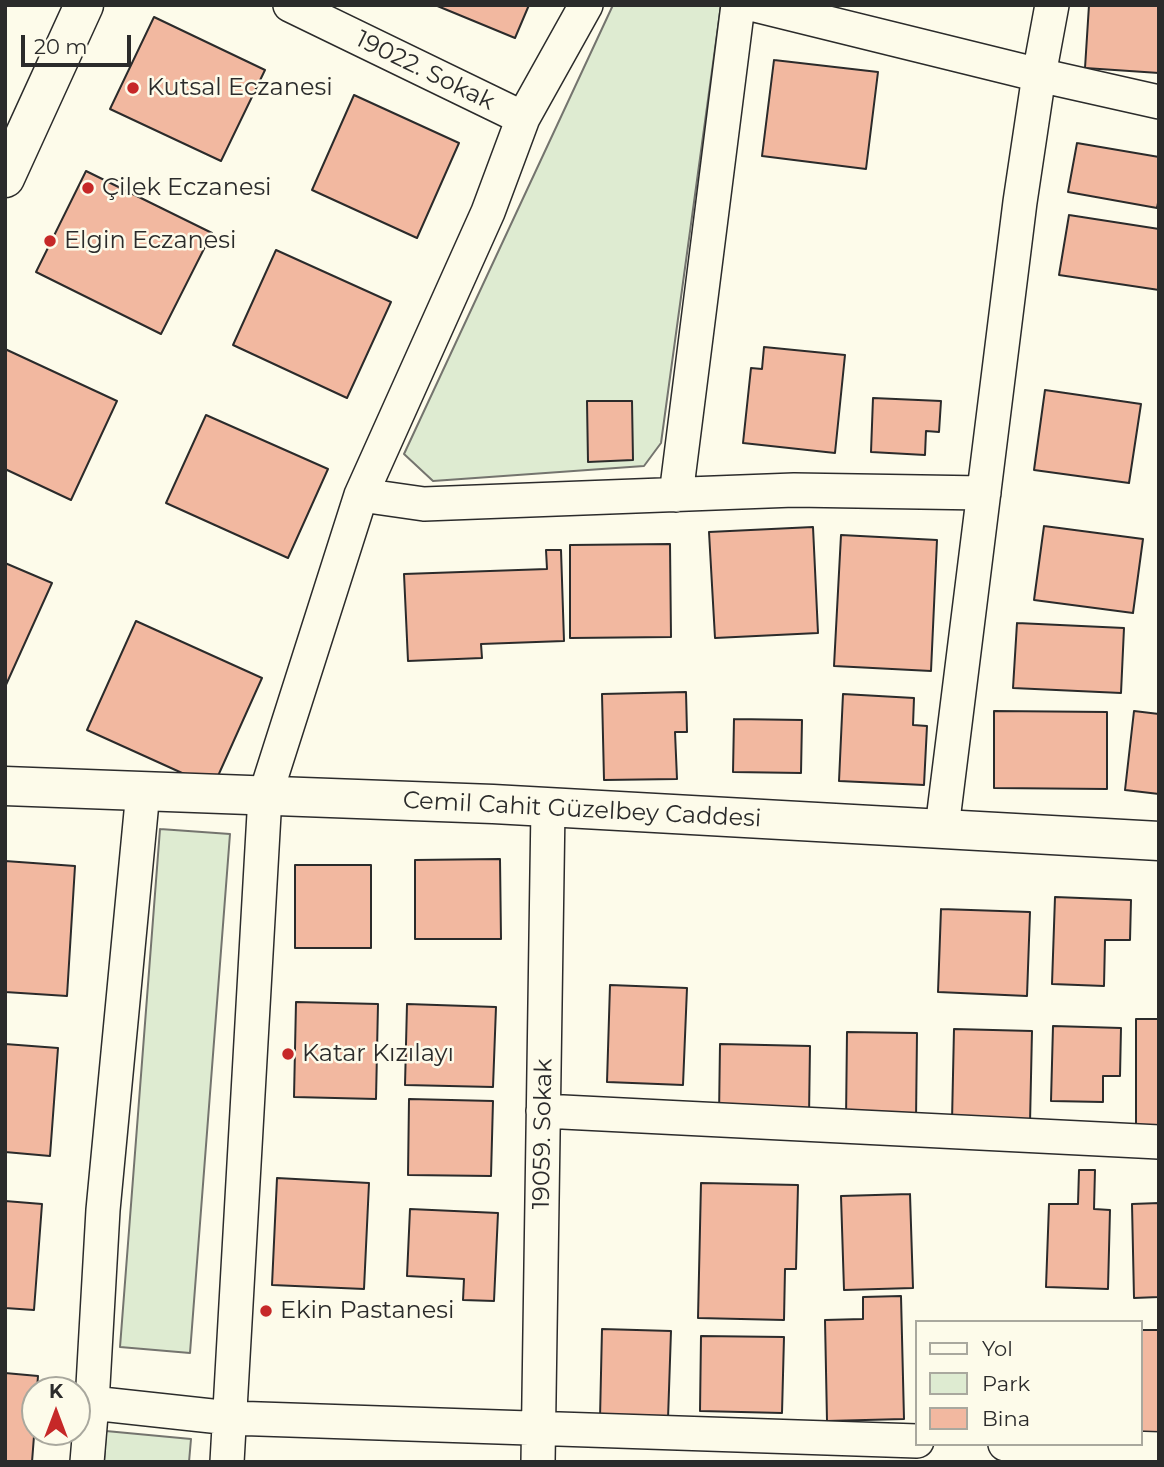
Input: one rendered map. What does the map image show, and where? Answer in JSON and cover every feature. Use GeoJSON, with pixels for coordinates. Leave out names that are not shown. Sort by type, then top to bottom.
{"type":"FeatureCollection","features":[{"type":"Feature","properties":{"kind":"street"},"geometry":{"type":"LineString","coordinates":[[5,178],[84,5]]}},
{"type":"Feature","properties":{"kind":"street","name":"19022. Sokak"},"geometry":{"type":"LineString","coordinates":[[290,5],[523,118]]}},
{"type":"Feature","properties":{"kind":"street"},"geometry":{"type":"LineString","coordinates":[[227,1462],[265,796],[361,495],[488,212],[523,118],[586,5]]}},
{"type":"Feature","properties":{"kind":"street"},"geometry":{"type":"LineString","coordinates":[[676,495],[738,5]]}},
{"type":"Feature","properties":{"kind":"street"},"geometry":{"type":"LineString","coordinates":[[755,5],[1159,102]]}},
{"type":"Feature","properties":{"kind":"street"},"geometry":{"type":"LineString","coordinates":[[942,828],[1020,202],[1052,5]]}},
{"type":"Feature","properties":{"kind":"street"},"geometry":{"type":"LineString","coordinates":[[361,495],[424,504],[794,491],[984,493]]}},
{"type":"Feature","properties":{"kind":"street","name":"Cemil Cahit Güzelbey Caddesi"},"geometry":{"type":"LineString","coordinates":[[5,786],[548,807],[1159,841]]}},
{"type":"Feature","properties":{"kind":"street"},"geometry":{"type":"LineString","coordinates":[[87,1462],[103,1210],[143,791]]}},
{"type":"Feature","properties":{"kind":"street","name":"19059. Sokak"},"geometry":{"type":"LineString","coordinates":[[538,1462],[548,807]]}},
{"type":"Feature","properties":{"kind":"street"},"geometry":{"type":"LineString","coordinates":[[543,1111],[1159,1142]]}},
{"type":"Feature","properties":{"kind":"street"},"geometry":{"type":"LineString","coordinates":[[92,1404],[230,1418],[916,1441]]}},
{"type":"Feature","properties":{"kind":"street"},"geometry":{"type":"LineString","coordinates":[[1066,1446],[1159,1449]]}},
{"type":"Feature","properties":{"kind":"green space"},"geometry":{"type":"Polygon","coordinates":[[[613,5],[721,5],[661,443],[644,466],[433,481],[404,454],[613,5]]]}},
{"type":"Feature","properties":{"kind":"green space"},"geometry":{"type":"Polygon","coordinates":[[[160,829],[230,834],[190,1353],[120,1347],[160,829]]]}},
{"type":"Feature","properties":{"kind":"green space"},"geometry":{"type":"Polygon","coordinates":[[[106,1431],[191,1439],[189,1462],[104,1462],[106,1431]]]}},
{"type":"Feature","properties":{"kind":"building"},"geometry":{"type":"Polygon","coordinates":[[[435,5],[529,5],[515,38],[435,5]]]}},
{"type":"Feature","properties":{"kind":"building"},"geometry":{"type":"Polygon","coordinates":[[[1089,5],[1159,5],[1159,73],[1085,68],[1089,5]]]}},
{"type":"Feature","properties":{"kind":"building"},"geometry":{"type":"Polygon","coordinates":[[[154,17],[265,70],[221,161],[110,109],[154,17]]]}},
{"type":"Feature","properties":{"kind":"building"},"geometry":{"type":"Polygon","coordinates":[[[774,60],[878,72],[866,169],[762,156],[774,60]]]}},
{"type":"Feature","properties":{"kind":"building"},"geometry":{"type":"Polygon","coordinates":[[[354,95],[459,143],[417,238],[312,190],[354,95]]]}},
{"type":"Feature","properties":{"kind":"building"},"geometry":{"type":"Polygon","coordinates":[[[1077,143],[1159,157],[1157,208],[1068,192],[1077,143]]]}},
{"type":"Feature","properties":{"kind":"building"},"geometry":{"type":"Polygon","coordinates":[[[86,171],[212,233],[161,334],[36,272],[86,171]]]}},
{"type":"Feature","properties":{"kind":"building"},"geometry":{"type":"Polygon","coordinates":[[[1069,215],[1159,229],[1159,290],[1059,275],[1069,215]]]}},
{"type":"Feature","properties":{"kind":"building"},"geometry":{"type":"Polygon","coordinates":[[[276,250],[391,302],[347,398],[233,345],[276,250]]]}},
{"type":"Feature","properties":{"kind":"building"},"geometry":{"type":"Polygon","coordinates":[[[764,347],[845,355],[835,453],[743,443],[751,368],[762,369],[764,347]]]}},
{"type":"Feature","properties":{"kind":"building"},"geometry":{"type":"Polygon","coordinates":[[[5,349],[117,401],[71,500],[5,469],[5,349]]]}},
{"type":"Feature","properties":{"kind":"building"},"geometry":{"type":"Polygon","coordinates":[[[1045,390],[1141,404],[1129,483],[1034,470],[1045,390]]]}},
{"type":"Feature","properties":{"kind":"building"},"geometry":{"type":"Polygon","coordinates":[[[873,398],[941,401],[939,432],[926,431],[925,455],[871,452],[873,398]]]}},
{"type":"Feature","properties":{"kind":"building"},"geometry":{"type":"Polygon","coordinates":[[[587,401],[632,401],[633,460],[588,462],[587,401]]]}},
{"type":"Feature","properties":{"kind":"building"},"geometry":{"type":"Polygon","coordinates":[[[206,415],[328,469],[288,558],[166,503],[206,415]]]}},
{"type":"Feature","properties":{"kind":"building"},"geometry":{"type":"Polygon","coordinates":[[[1044,526],[1143,539],[1133,613],[1034,600],[1044,526]]]}},
{"type":"Feature","properties":{"kind":"building"},"geometry":{"type":"Polygon","coordinates":[[[813,527],[818,633],[715,638],[709,532],[813,527]]]}},
{"type":"Feature","properties":{"kind":"building"},"geometry":{"type":"Polygon","coordinates":[[[841,535],[937,540],[931,671],[834,666],[841,535]]]}},
{"type":"Feature","properties":{"kind":"building"},"geometry":{"type":"Polygon","coordinates":[[[670,544],[671,637],[570,638],[570,545],[670,544]]]}},
{"type":"Feature","properties":{"kind":"building"},"geometry":{"type":"Polygon","coordinates":[[[546,550],[561,550],[564,641],[481,644],[482,658],[408,661],[404,574],[547,569],[546,550]]]}},
{"type":"Feature","properties":{"kind":"building"},"geometry":{"type":"Polygon","coordinates":[[[5,563],[52,583],[5,687],[5,563]]]}},
{"type":"Feature","properties":{"kind":"building"},"geometry":{"type":"Polygon","coordinates":[[[136,621],[262,678],[213,787],[87,730],[136,621]]]}},
{"type":"Feature","properties":{"kind":"building"},"geometry":{"type":"Polygon","coordinates":[[[1017,623],[1124,628],[1121,693],[1013,688],[1017,623]]]}},
{"type":"Feature","properties":{"kind":"building"},"geometry":{"type":"Polygon","coordinates":[[[686,692],[687,732],[675,732],[677,779],[604,780],[602,694],[686,692]]]}},
{"type":"Feature","properties":{"kind":"building"},"geometry":{"type":"Polygon","coordinates":[[[843,694],[914,698],[913,725],[927,726],[924,785],[839,781],[843,694]]]}},
{"type":"Feature","properties":{"kind":"building"},"geometry":{"type":"Polygon","coordinates":[[[994,711],[1107,712],[1107,789],[994,788],[994,711]]]}},
{"type":"Feature","properties":{"kind":"building"},"geometry":{"type":"Polygon","coordinates":[[[1134,711],[1159,714],[1159,794],[1125,790],[1134,711]]]}},
{"type":"Feature","properties":{"kind":"building"},"geometry":{"type":"Polygon","coordinates":[[[734,719],[802,720],[801,773],[733,772],[734,719]]]}},
{"type":"Feature","properties":{"kind":"building"},"geometry":{"type":"Polygon","coordinates":[[[500,859],[501,939],[415,939],[415,860],[500,859]]]}},
{"type":"Feature","properties":{"kind":"building"},"geometry":{"type":"Polygon","coordinates":[[[5,861],[75,866],[67,996],[5,992],[5,861]]]}},
{"type":"Feature","properties":{"kind":"building"},"geometry":{"type":"Polygon","coordinates":[[[295,865],[371,865],[371,948],[295,948],[295,865]]]}},
{"type":"Feature","properties":{"kind":"building"},"geometry":{"type":"Polygon","coordinates":[[[1055,897],[1131,900],[1130,940],[1105,940],[1104,986],[1052,984],[1055,897]]]}},
{"type":"Feature","properties":{"kind":"building"},"geometry":{"type":"Polygon","coordinates":[[[941,909],[1030,912],[1027,996],[938,992],[941,909]]]}},
{"type":"Feature","properties":{"kind":"building"},"geometry":{"type":"Polygon","coordinates":[[[610,985],[687,988],[683,1085],[607,1082],[610,985]]]}},
{"type":"Feature","properties":{"kind":"building"},"geometry":{"type":"Polygon","coordinates":[[[296,1002],[378,1004],[376,1099],[294,1097],[296,1002]]]}},
{"type":"Feature","properties":{"kind":"building"},"geometry":{"type":"Polygon","coordinates":[[[407,1004],[496,1007],[493,1087],[405,1085],[407,1004]]]}},
{"type":"Feature","properties":{"kind":"building"},"geometry":{"type":"Polygon","coordinates":[[[1136,1019],[1159,1019],[1159,1127],[1136,1127],[1136,1019]]]}},
{"type":"Feature","properties":{"kind":"building"},"geometry":{"type":"Polygon","coordinates":[[[1053,1026],[1121,1028],[1120,1076],[1103,1076],[1103,1102],[1051,1101],[1053,1026]]]}},
{"type":"Feature","properties":{"kind":"building"},"geometry":{"type":"Polygon","coordinates":[[[954,1029],[1032,1031],[1030,1123],[952,1121],[954,1029]]]}},
{"type":"Feature","properties":{"kind":"building"},"geometry":{"type":"Polygon","coordinates":[[[847,1032],[917,1033],[916,1121],[846,1120],[847,1032]]]}},
{"type":"Feature","properties":{"kind":"building"},"geometry":{"type":"Polygon","coordinates":[[[5,1044],[58,1048],[50,1156],[5,1152],[5,1044]]]}},
{"type":"Feature","properties":{"kind":"building"},"geometry":{"type":"Polygon","coordinates":[[[720,1044],[810,1046],[809,1117],[719,1116],[720,1044]]]}},
{"type":"Feature","properties":{"kind":"building"},"geometry":{"type":"Polygon","coordinates":[[[409,1099],[493,1101],[491,1176],[408,1175],[409,1099]]]}},
{"type":"Feature","properties":{"kind":"building"},"geometry":{"type":"Polygon","coordinates":[[[1079,1170],[1095,1170],[1094,1209],[1110,1210],[1108,1289],[1046,1287],[1049,1204],[1078,1204],[1079,1170]]]}},
{"type":"Feature","properties":{"kind":"building"},"geometry":{"type":"Polygon","coordinates":[[[277,1178],[369,1183],[364,1289],[272,1285],[277,1178]]]}},
{"type":"Feature","properties":{"kind":"building"},"geometry":{"type":"Polygon","coordinates":[[[701,1183],[798,1185],[796,1269],[785,1269],[784,1320],[698,1318],[701,1183]]]}},
{"type":"Feature","properties":{"kind":"building"},"geometry":{"type":"Polygon","coordinates":[[[910,1194],[913,1288],[844,1290],[841,1196],[910,1194]]]}},
{"type":"Feature","properties":{"kind":"building"},"geometry":{"type":"Polygon","coordinates":[[[5,1201],[42,1204],[34,1310],[5,1308],[5,1201]]]}},
{"type":"Feature","properties":{"kind":"building"},"geometry":{"type":"Polygon","coordinates":[[[1159,1203],[1159,1297],[1134,1298],[1132,1204],[1159,1203]]]}},
{"type":"Feature","properties":{"kind":"building"},"geometry":{"type":"Polygon","coordinates":[[[410,1209],[498,1213],[494,1301],[463,1300],[464,1279],[407,1276],[410,1209]]]}},
{"type":"Feature","properties":{"kind":"building"},"geometry":{"type":"Polygon","coordinates":[[[901,1296],[904,1419],[827,1421],[825,1320],[863,1319],[863,1297],[901,1296]]]}},
{"type":"Feature","properties":{"kind":"building"},"geometry":{"type":"Polygon","coordinates":[[[602,1329],[671,1331],[668,1419],[600,1418],[602,1329]]]}},
{"type":"Feature","properties":{"kind":"building"},"geometry":{"type":"Polygon","coordinates":[[[1143,1330],[1159,1330],[1159,1433],[1143,1433],[1143,1330]]]}},
{"type":"Feature","properties":{"kind":"building"},"geometry":{"type":"Polygon","coordinates":[[[701,1336],[784,1337],[782,1413],[700,1411],[701,1336]]]}},
{"type":"Feature","properties":{"kind":"building"},"geometry":{"type":"Polygon","coordinates":[[[5,1373],[38,1376],[21,1376],[21,1446],[33,1446],[32,1462],[5,1462],[5,1373]]]}},
{"type":"Feature","properties":{"kind":"place","name":"Kutsal Eczanesi"},"geometry":{"type":"Point","coordinates":[133,88]}},
{"type":"Feature","properties":{"kind":"place","name":"Çilek Eczanesi"},"geometry":{"type":"Point","coordinates":[88,188]}},
{"type":"Feature","properties":{"kind":"place","name":"Elgin Eczanesi"},"geometry":{"type":"Point","coordinates":[50,241]}},
{"type":"Feature","properties":{"kind":"place","name":"Katar Kızılayı"},"geometry":{"type":"Point","coordinates":[288,1054]}},
{"type":"Feature","properties":{"kind":"place","name":"Ekin Pastanesi"},"geometry":{"type":"Point","coordinates":[266,1311]}}]}
